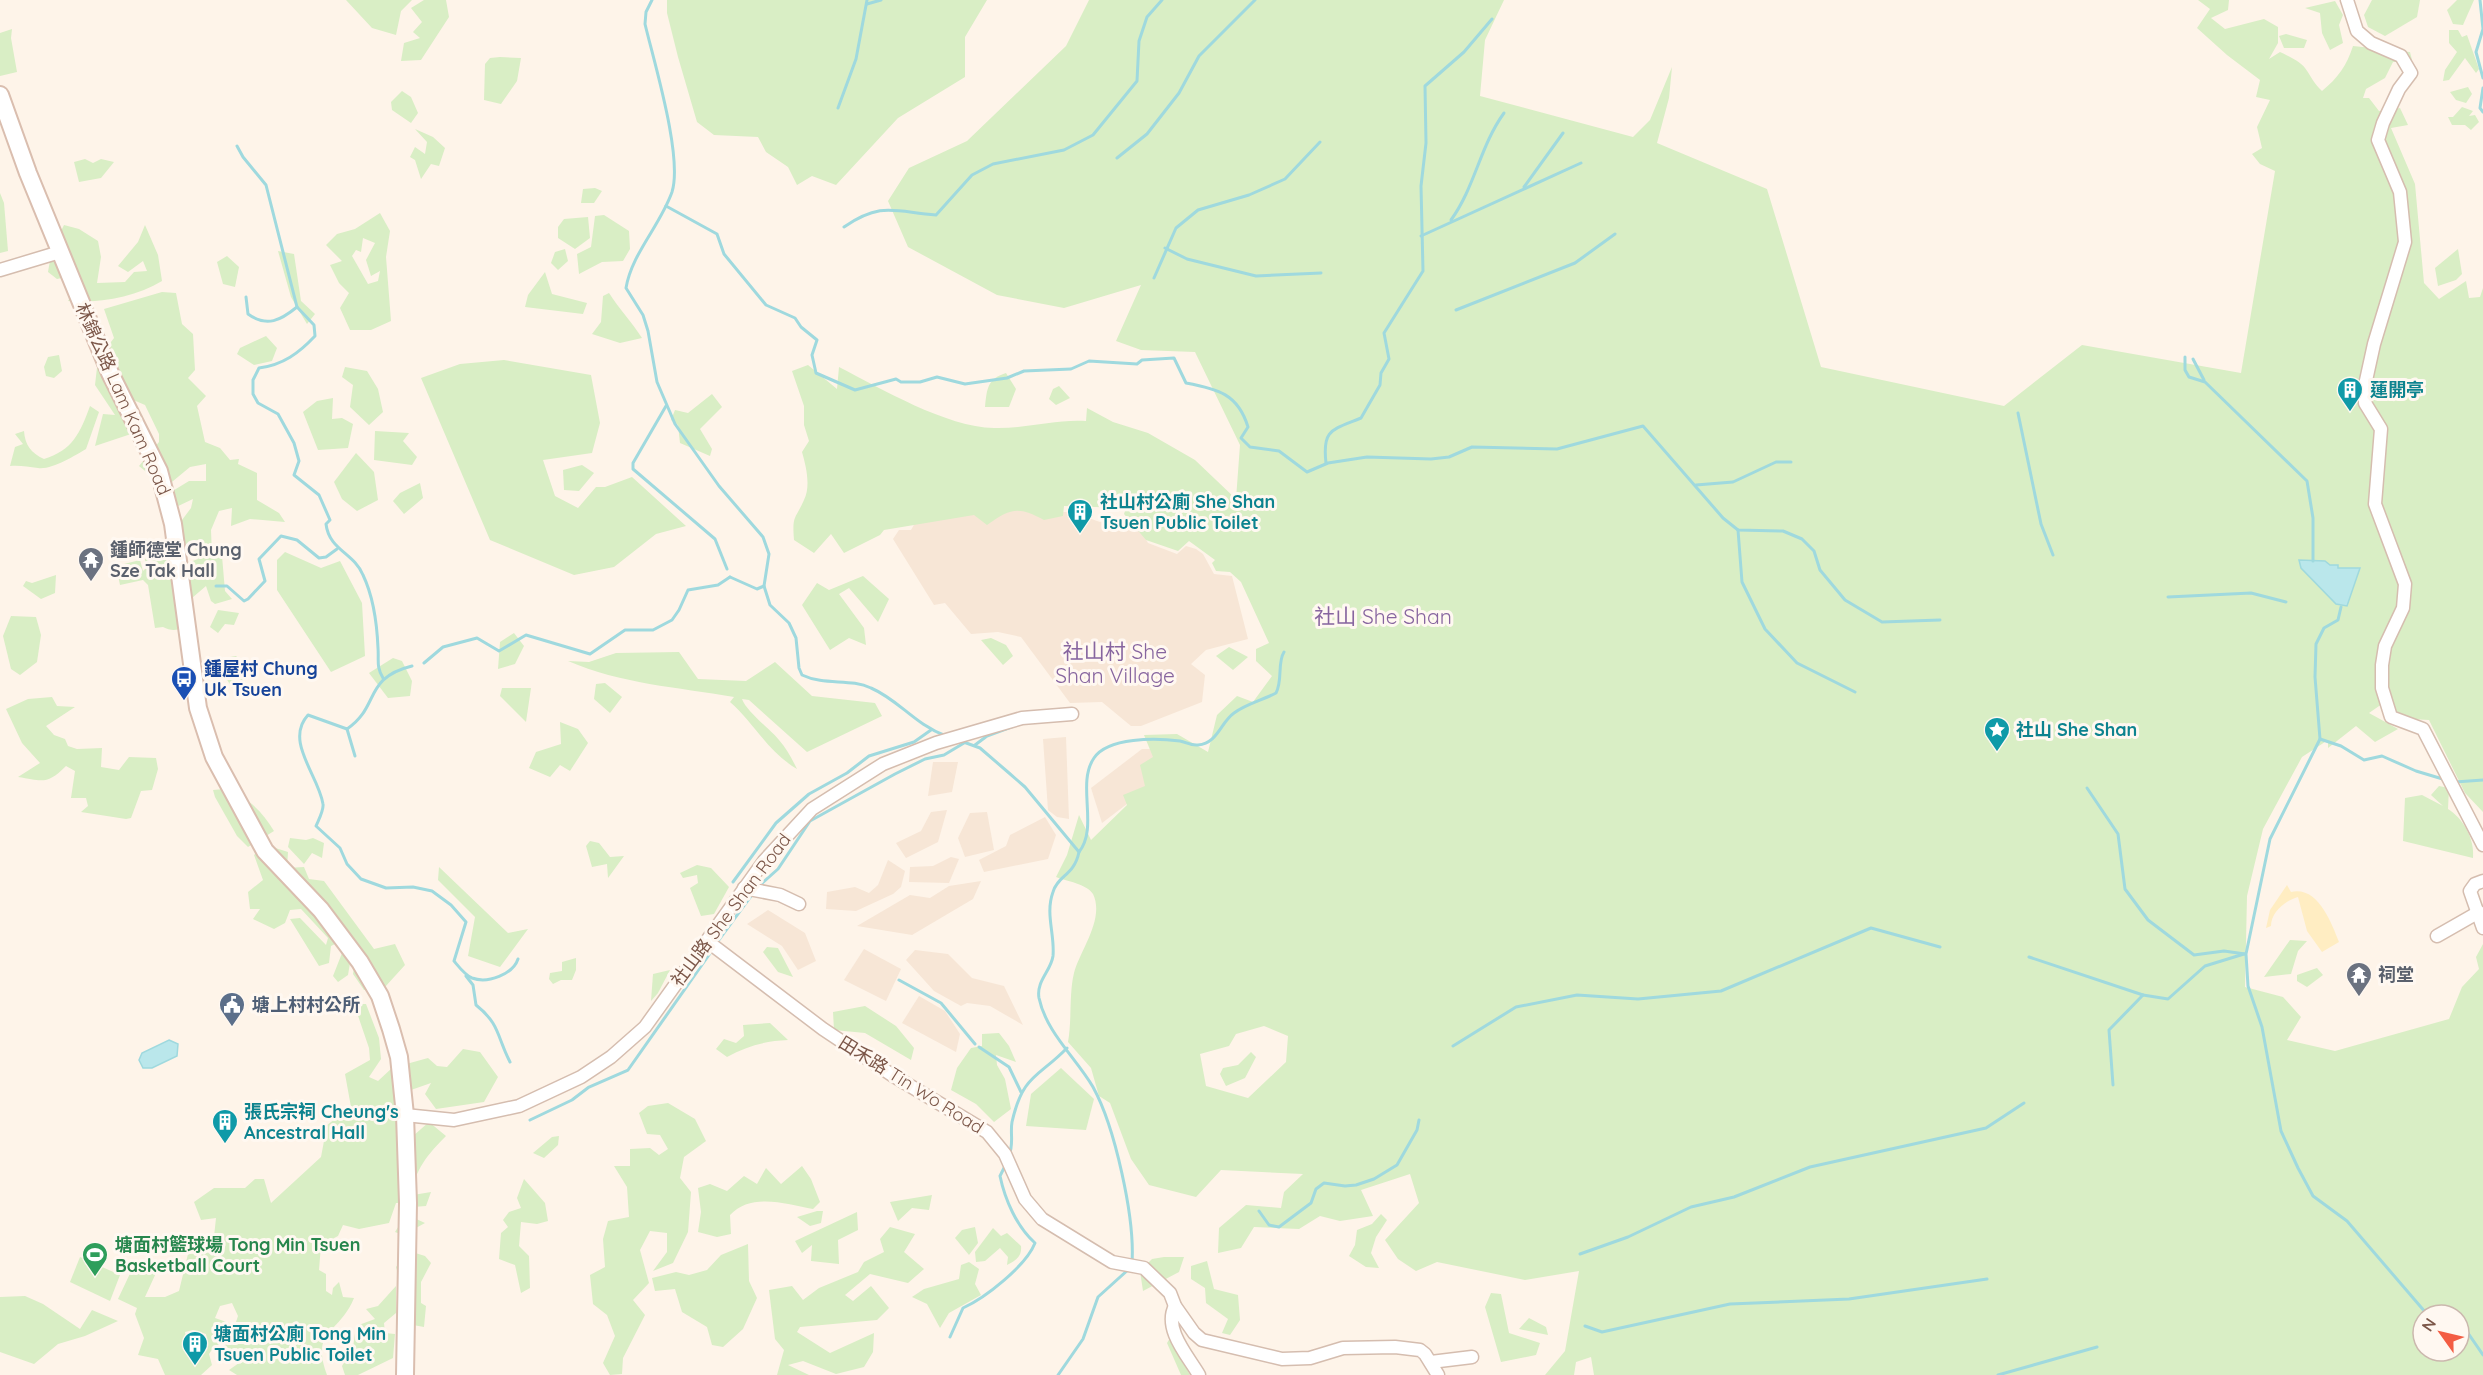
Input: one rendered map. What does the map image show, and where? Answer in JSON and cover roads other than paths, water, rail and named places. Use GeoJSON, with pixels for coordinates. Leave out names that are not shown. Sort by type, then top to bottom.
{"type":"FeatureCollection","features":[{"type":"Feature","properties":{"kind":"main road","name":"林錦公路 Lam Kam Road"},"geometry":{"type":"LineString","coordinates":[[0,95],[60,252],[110,373],[159,471],[173,524],[198,708],[214,756],[265,851],[321,910],[360,962],[380,996],[399,1057],[405,1115],[408,1203],[405,1375]]}},
{"type":"Feature","properties":{"kind":"street"},"geometry":{"type":"LineString","coordinates":[[2347,0],[2357,31],[2371,43],[2401,56],[2411,73],[2399,89],[2378,140],[2400,192],[2405,242],[2374,344],[2365,385],[2365,403],[2381,429],[2375,504],[2405,584],[2403,608],[2385,646],[2382,688],[2391,717],[2422,729],[2483,845]]}},
{"type":"Feature","properties":{"kind":"street"},"geometry":{"type":"LineString","coordinates":[[0,270],[60,252]]}},
{"type":"Feature","properties":{"kind":"street","name":"社山路 She Shan Road"},"geometry":{"type":"LineString","coordinates":[[405,1115],[454,1120],[465,1118],[519,1106],[581,1077],[611,1057],[638,1034],[744,888],[779,843],[812,809],[884,764],[936,743],[1033,716],[1072,714]]}},
{"type":"Feature","properties":{"kind":"street"},"geometry":{"type":"LineString","coordinates":[[2483,881],[2475,884],[2470,891],[2483,927]]}},
{"type":"Feature","properties":{"kind":"street"},"geometry":{"type":"LineString","coordinates":[[744,888],[780,895],[799,904]]}},
{"type":"Feature","properties":{"kind":"street"},"geometry":{"type":"LineString","coordinates":[[2436,936],[2479,912]]}},
{"type":"Feature","properties":{"kind":"street","name":"田禾路 Tin Wo Road"},"geometry":{"type":"LineString","coordinates":[[707,941],[875,1064],[981,1128],[996,1141],[1007,1159],[1022,1194],[1042,1219],[1112,1262],[1121,1265],[1139,1265],[1170,1293],[1175,1306]]}},
{"type":"Feature","properties":{"kind":"street"},"geometry":{"type":"LineString","coordinates":[[1175,1306],[1194,1334],[1210,1344],[1291,1359],[1310,1358],[1343,1348],[1395,1347],[1421,1351],[1431,1362],[1438,1375]]}},
{"type":"Feature","properties":{"kind":"street"},"geometry":{"type":"LineString","coordinates":[[1175,1306],[1171,1316],[1172,1327],[1199,1375]]}},
{"type":"Feature","properties":{"kind":"street"},"geometry":{"type":"LineString","coordinates":[[1431,1362],[1472,1357]]}},
{"type":"Feature","properties":{"kind":"water"},"geometry":{"type":"Polygon","coordinates":[[[2299,560],[2325,561],[2330,565],[2338,565],[2338,568],[2360,568],[2347,606],[2336,604],[2301,568],[2299,560]]]}},
{"type":"Feature","properties":{"kind":"water"},"geometry":{"type":"Polygon","coordinates":[[[169,1040],[178,1044],[177,1056],[152,1068],[143,1068],[139,1060],[142,1053],[169,1040]]]}},
{"type":"Feature","properties":{"kind":"waterway"},"geometry":{"type":"LineString","coordinates":[[652,0],[646,12],[645,24],[671,133],[674,176],[672,192],[667,204],[634,263],[626,288],[643,315],[657,382],[675,424],[719,486],[763,537],[769,554],[764,586],[770,605],[789,623],[796,638],[799,668],[802,675],[820,680],[855,683],[871,688],[925,725],[946,736]]}},
{"type":"Feature","properties":{"kind":"waterway"},"geometry":{"type":"LineString","coordinates":[[838,108],[856,59],[867,0]]}},
{"type":"Feature","properties":{"kind":"waterway"},"geometry":{"type":"LineString","coordinates":[[867,4],[881,0]]}},
{"type":"Feature","properties":{"kind":"waterway"},"geometry":{"type":"LineString","coordinates":[[844,227],[857,219],[879,211],[936,215],[972,175],[993,164],[1064,150],[1093,135],[1137,81],[1139,41],[1147,17],[1162,0]]}},
{"type":"Feature","properties":{"kind":"waterway"},"geometry":{"type":"LineString","coordinates":[[1117,158],[1147,134],[1179,93],[1199,56],[1255,0]]}},
{"type":"Feature","properties":{"kind":"waterway"},"geometry":{"type":"LineString","coordinates":[[2480,0],[2483,29],[2476,52],[2483,78]]}},
{"type":"Feature","properties":{"kind":"waterway"},"geometry":{"type":"LineString","coordinates":[[1326,463],[1326,443],[1331,432],[1361,418],[1380,385],[1381,373],[1389,359],[1384,333],[1423,271],[1421,186],[1426,143],[1425,86],[1464,52],[1492,19]]}},
{"type":"Feature","properties":{"kind":"waterway"},"geometry":{"type":"LineString","coordinates":[[2483,88],[2480,108],[2483,112]]}},
{"type":"Feature","properties":{"kind":"waterway"},"geometry":{"type":"LineString","coordinates":[[1451,220],[1466,194],[1489,139],[1504,113]]}},
{"type":"Feature","properties":{"kind":"waterway"},"geometry":{"type":"LineString","coordinates":[[1524,187],[1563,133]]}},
{"type":"Feature","properties":{"kind":"waterway"},"geometry":{"type":"LineString","coordinates":[[1154,278],[1176,228],[1198,210],[1249,195],[1285,179],[1320,142]]}},
{"type":"Feature","properties":{"kind":"waterway"},"geometry":{"type":"LineString","coordinates":[[237,146],[266,185],[297,307],[314,325],[315,336],[290,357],[276,364],[259,368],[253,380],[253,394],[258,403],[278,414],[294,443],[299,461],[294,475],[319,495],[330,520],[326,524],[328,533],[337,546],[354,561],[363,575],[374,610],[379,667],[383,678]]}},
{"type":"Feature","properties":{"kind":"waterway"},"geometry":{"type":"LineString","coordinates":[[1421,236],[1581,163]]}},
{"type":"Feature","properties":{"kind":"waterway"},"geometry":{"type":"LineString","coordinates":[[666,206],[717,234],[724,254],[766,305],[795,318],[801,327],[817,340],[812,355],[816,373],[855,390],[896,379],[901,382],[920,382],[937,377],[965,384],[1007,378],[1024,371],[1071,369],[1089,361],[1137,364],[1142,360],[1174,358],[1186,383],[1217,391],[1239,407],[1248,427],[1241,438],[1250,447],[1279,451],[1307,472],[1328,463],[1367,457],[1431,459],[1449,457],[1472,447],[1557,449],[1643,426],[1723,518],[1738,530],[1783,531],[1802,539],[1814,551],[1820,570],[1845,600],[1882,622],[1940,620]]}},
{"type":"Feature","properties":{"kind":"waterway"},"geometry":{"type":"LineString","coordinates":[[1456,310],[1575,263],[1615,234]]}},
{"type":"Feature","properties":{"kind":"waterway"},"geometry":{"type":"LineString","coordinates":[[1165,248],[1187,259],[1256,276],[1321,273]]}},
{"type":"Feature","properties":{"kind":"waterway"},"geometry":{"type":"LineString","coordinates":[[246,297],[248,314],[261,321],[274,321],[297,307]]}},
{"type":"Feature","properties":{"kind":"waterway"},"geometry":{"type":"LineString","coordinates":[[2185,357],[2185,370],[2189,377],[2205,382],[2307,481],[2313,518],[2313,561]]}},
{"type":"Feature","properties":{"kind":"waterway"},"geometry":{"type":"LineString","coordinates":[[2193,359],[2204,380]]}},
{"type":"Feature","properties":{"kind":"waterway"},"geometry":{"type":"LineString","coordinates":[[666,406],[633,463],[633,469],[715,539],[727,569]]}},
{"type":"Feature","properties":{"kind":"waterway"},"geometry":{"type":"LineString","coordinates":[[2018,413],[2041,524],[2053,555]]}},
{"type":"Feature","properties":{"kind":"waterway"},"geometry":{"type":"LineString","coordinates":[[1696,485],[1733,482],[1776,462],[1791,462]]}},
{"type":"Feature","properties":{"kind":"waterway"},"geometry":{"type":"LineString","coordinates":[[1738,530],[1742,582],[1765,629],[1797,663],[1855,692]]}},
{"type":"Feature","properties":{"kind":"waterway"},"geometry":{"type":"LineString","coordinates":[[216,586],[227,586],[244,601],[248,599],[265,581],[259,559],[281,536],[297,540],[319,558],[326,557],[337,549]]}},
{"type":"Feature","properties":{"kind":"waterway"},"geometry":{"type":"LineString","coordinates":[[730,577],[757,589],[764,586]]}},
{"type":"Feature","properties":{"kind":"waterway"},"geometry":{"type":"LineString","coordinates":[[424,663],[443,647],[477,638],[499,651],[526,635],[590,654],[625,630],[653,630],[672,620],[688,590],[718,585],[730,577]]}},
{"type":"Feature","properties":{"kind":"waterway"},"geometry":{"type":"LineString","coordinates":[[2168,597],[2251,593],[2286,602]]}},
{"type":"Feature","properties":{"kind":"waterway"},"geometry":{"type":"LineString","coordinates":[[2341,607],[2338,620],[2324,628],[2316,644],[2315,677],[2320,739],[2270,839],[2246,954],[2248,986],[2262,1027],[2281,1131],[2298,1168],[2313,1196],[2347,1221],[2417,1303]]}},
{"type":"Feature","properties":{"kind":"waterway"},"geometry":{"type":"LineString","coordinates":[[1079,852],[1085,842],[1087,830],[1089,768],[1101,751],[1110,746],[1133,740],[1170,740],[1195,745],[1210,741],[1234,713],[1276,693],[1284,652]]}},
{"type":"Feature","properties":{"kind":"waterway"},"geometry":{"type":"LineString","coordinates":[[412,666],[396,671],[386,678],[379,685],[364,712],[347,729],[308,715],[302,725],[300,736],[305,759],[323,804],[316,826],[340,848],[347,864],[361,879],[386,888],[413,887],[432,891],[451,905],[466,922],[454,961],[469,977],[478,980],[492,979],[511,969],[518,959]]}},
{"type":"Feature","properties":{"kind":"waterway"},"geometry":{"type":"LineString","coordinates":[[975,745],[987,736],[1014,726]]}},
{"type":"Feature","properties":{"kind":"waterway"},"geometry":{"type":"LineString","coordinates":[[347,729],[355,756]]}},
{"type":"Feature","properties":{"kind":"waterway"},"geometry":{"type":"LineString","coordinates":[[733,882],[776,823],[809,794],[847,773],[869,756],[914,742],[931,730]]}},
{"type":"Feature","properties":{"kind":"waterway"},"geometry":{"type":"LineString","coordinates":[[2320,739],[2341,746],[2364,760],[2382,756],[2416,771],[2446,780]]}},
{"type":"Feature","properties":{"kind":"waterway"},"geometry":{"type":"LineString","coordinates":[[958,740],[980,748],[1025,787],[1079,852],[1074,866],[1058,882],[1053,892],[1050,908],[1053,956],[1040,986],[1039,998],[1048,1022],[1093,1087],[1109,1125],[1127,1198],[1132,1263]]}},
{"type":"Feature","properties":{"kind":"waterway"},"geometry":{"type":"LineString","coordinates":[[759,886],[778,869],[810,821],[895,774],[925,759],[944,755],[964,743]]}},
{"type":"Feature","properties":{"kind":"waterway"},"geometry":{"type":"LineString","coordinates":[[2455,782],[2483,780]]}},
{"type":"Feature","properties":{"kind":"waterway"},"geometry":{"type":"LineString","coordinates":[[2087,788],[2118,834],[2125,889],[2148,920],[2194,955],[2224,951],[2245,954]]}},
{"type":"Feature","properties":{"kind":"waterway"},"geometry":{"type":"LineString","coordinates":[[718,941],[751,896]]}},
{"type":"Feature","properties":{"kind":"waterway"},"geometry":{"type":"LineString","coordinates":[[1453,1046],[1516,1007],[1577,995],[1638,999],[1721,991],[1871,928],[1940,947]]}},
{"type":"Feature","properties":{"kind":"waterway"},"geometry":{"type":"LineString","coordinates":[[530,1120],[572,1100],[589,1087],[628,1070],[711,952]]}},
{"type":"Feature","properties":{"kind":"waterway"},"geometry":{"type":"LineString","coordinates":[[2113,1085],[2109,1030],[2143,995],[2168,999],[2205,966],[2244,954]]}},
{"type":"Feature","properties":{"kind":"waterway"},"geometry":{"type":"LineString","coordinates":[[2029,957],[2143,995]]}},
{"type":"Feature","properties":{"kind":"waterway"},"geometry":{"type":"LineString","coordinates":[[466,976],[473,985],[476,1005],[490,1018],[510,1062]]}},
{"type":"Feature","properties":{"kind":"waterway"},"geometry":{"type":"LineString","coordinates":[[899,980],[941,1003],[975,1044]]}},
{"type":"Feature","properties":{"kind":"waterway"},"geometry":{"type":"LineString","coordinates":[[979,1047],[1009,1067],[1021,1092]]}},
{"type":"Feature","properties":{"kind":"waterway"},"geometry":{"type":"LineString","coordinates":[[1009,1155],[1012,1122],[1021,1094],[1033,1078],[1067,1048]]}},
{"type":"Feature","properties":{"kind":"waterway"},"geometry":{"type":"LineString","coordinates":[[1580,1254],[1628,1237],[1691,1207],[1734,1197],[1810,1167],[1986,1128],[2024,1103]]}},
{"type":"Feature","properties":{"kind":"waterway"},"geometry":{"type":"LineString","coordinates":[[1259,1211],[1269,1225],[1279,1227],[1311,1203],[1316,1189],[1324,1183],[1345,1186],[1374,1179],[1397,1165],[1417,1130],[1419,1120]]}},
{"type":"Feature","properties":{"kind":"waterway"},"geometry":{"type":"LineString","coordinates":[[950,1337],[963,1308],[982,1297],[1014,1271],[1035,1243],[1017,1221],[1005,1194],[1000,1176],[1006,1164]]}},
{"type":"Feature","properties":{"kind":"waterway"},"geometry":{"type":"LineString","coordinates":[[1058,1375],[1083,1339],[1098,1297],[1129,1269]]}},
{"type":"Feature","properties":{"kind":"waterway"},"geometry":{"type":"LineString","coordinates":[[1585,1326],[1602,1332],[1730,1304],[1849,1299],[1987,1279]]}},
{"type":"Feature","properties":{"kind":"waterway"},"geometry":{"type":"LineString","coordinates":[[2471,1338],[2483,1355]]}},
{"type":"Feature","properties":{"kind":"waterway"},"geometry":{"type":"LineString","coordinates":[[1998,1375],[2097,1347]]}},
{"type":"Feature","properties":{"kind":"place","name":"蓮開亭"},"geometry":{"type":"Point","coordinates":[2350,413]}},
{"type":"Feature","properties":{"kind":"place","name":"社山村公廁 She Shan Tsuen Public Toilet"},"geometry":{"type":"Point","coordinates":[1080,535]}},
{"type":"Feature","properties":{"kind":"place","name":"鍾師德堂 Chung Sze Tak Hall"},"geometry":{"type":"Point","coordinates":[91,583]}},
{"type":"Feature","properties":{"kind":"place","name":"鍾屋村 Chung Uk Tsuen"},"geometry":{"type":"Point","coordinates":[184,702]}},
{"type":"Feature","properties":{"kind":"place","name":"社山 She Shan"},"geometry":{"type":"Point","coordinates":[1997,753]}},
{"type":"Feature","properties":{"kind":"place","name":"祠堂"},"geometry":{"type":"Point","coordinates":[2359,998]}},
{"type":"Feature","properties":{"kind":"place","name":"塘上村村公所"},"geometry":{"type":"Point","coordinates":[232,1028]}},
{"type":"Feature","properties":{"kind":"place","name":"張氏宗祠 Cheung's Ancestral Hall"},"geometry":{"type":"Point","coordinates":[225,1145]}},
{"type":"Feature","properties":{"kind":"place","name":"塘面村籃球場 Tong Min Tsuen Basketball Court"},"geometry":{"type":"Point","coordinates":[95,1278]}},
{"type":"Feature","properties":{"kind":"place","name":"塘面村公廁 Tong Min Tsuen Public Toilet"},"geometry":{"type":"Point","coordinates":[195,1367]}},
{"type":"Feature","properties":{"kind":"district","name":"社山 She Shan"},"geometry":{"type":"Point","coordinates":[1383,617]}},
{"type":"Feature","properties":{"kind":"district","name":"社山村 She Shan Village"},"geometry":{"type":"Point","coordinates":[1115,664]}}]}
